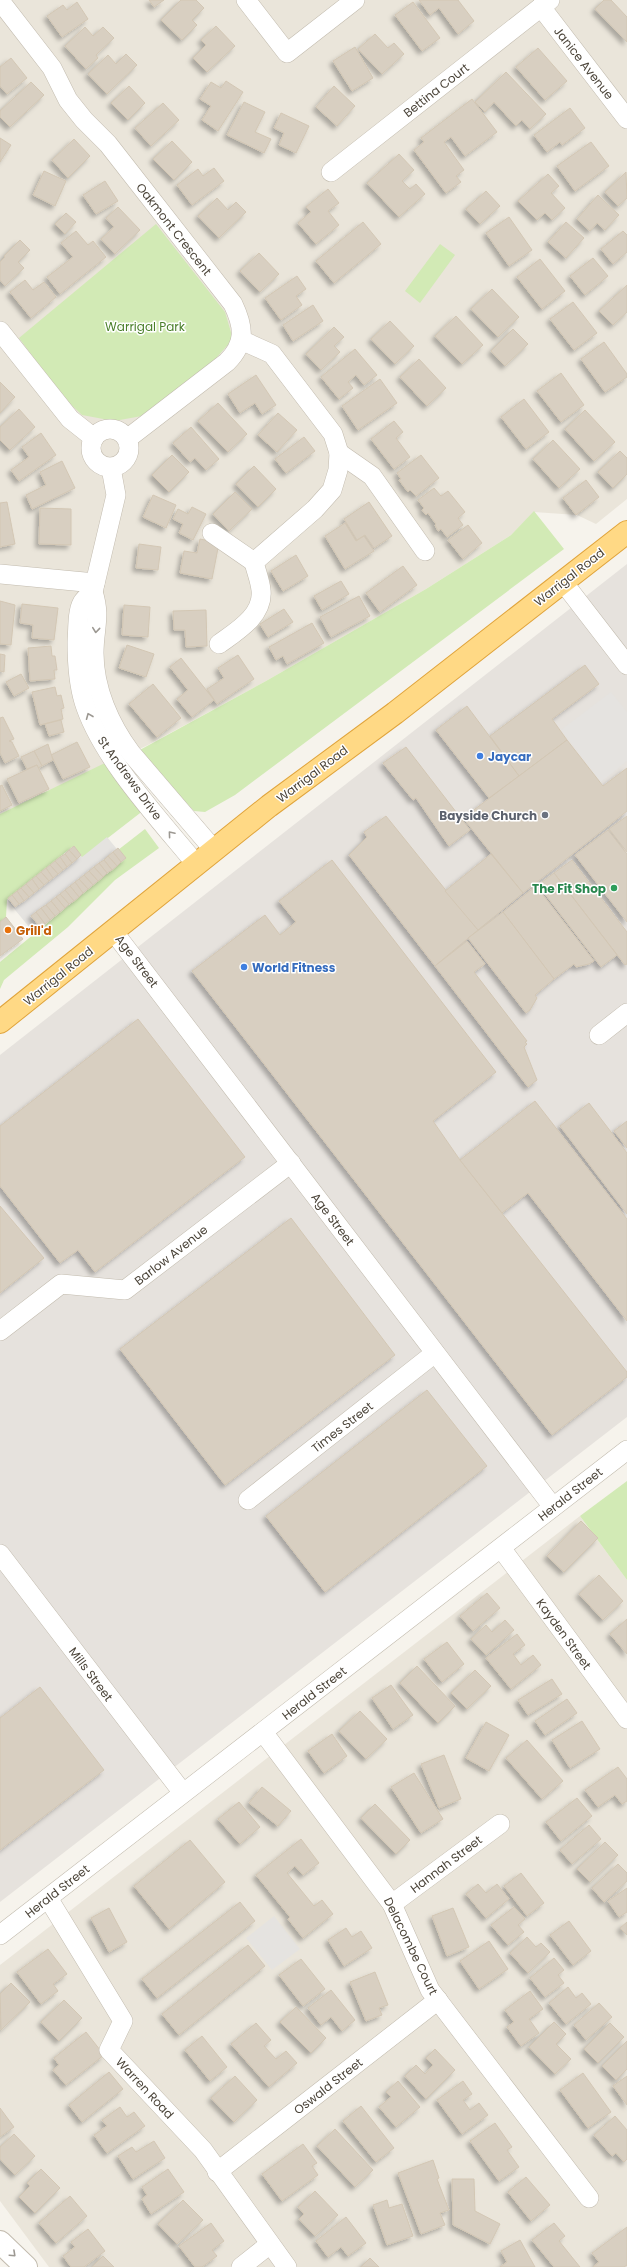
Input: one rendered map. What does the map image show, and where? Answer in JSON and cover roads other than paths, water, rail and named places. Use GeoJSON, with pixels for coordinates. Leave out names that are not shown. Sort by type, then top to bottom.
{"type":"FeatureCollection","features":[{"type":"Feature","properties":{"kind":"highway","name":"Warrigal Road"},"geometry":{"type":"LineString","coordinates":[[0,1022],[196,864],[627,532]]}},
{"type":"Feature","properties":{"kind":"street"},"geometry":{"type":"LineString","coordinates":[[246,0],[287,53],[355,0]]}},
{"type":"Feature","properties":{"kind":"street","name":"Oakmont Crescent"},"geometry":{"type":"LineString","coordinates":[[0,4],[4,6],[52,68],[68,100],[84,120],[108,144],[233,304],[241,320],[241,340],[237,352],[227,362],[127,439]]}},
{"type":"Feature","properties":{"kind":"street","name":"Janice Avenue"},"geometry":{"type":"LineString","coordinates":[[545,4],[627,119]]}},
{"type":"Feature","properties":{"kind":"street","name":"Bettina Court"},"geometry":{"type":"LineString","coordinates":[[331,172],[545,4]]}},
{"type":"Feature","properties":{"kind":"street"},"geometry":{"type":"LineString","coordinates":[[0,331],[70,419],[94,438]]}},
{"type":"Feature","properties":{"kind":"street"},"geometry":{"type":"LineString","coordinates":[[241,340],[272,354],[333,434],[339,453],[338,470],[332,490],[315,509],[254,562]]}},
{"type":"Feature","properties":{"kind":"street"},"geometry":{"type":"LineString","coordinates":[[111,429],[118,431],[127,439],[129,451],[128,458],[118,466],[111,468],[104,466],[94,458],[92,445],[94,438],[104,430],[111,429]]}},
{"type":"Feature","properties":{"kind":"street"},"geometry":{"type":"LineString","coordinates":[[339,453],[372,476],[425,551]]}},
{"type":"Feature","properties":{"kind":"street","name":"St Andrews Drive"},"geometry":{"type":"LineString","coordinates":[[111,468],[116,495],[94,587],[82,603],[77,637],[78,676],[90,716],[112,757],[152,811],[196,864]]}},
{"type":"Feature","properties":{"kind":"street"},"geometry":{"type":"LineString","coordinates":[[212,533],[254,562],[261,590],[259,609],[249,620],[219,644]]}},
{"type":"Feature","properties":{"kind":"street"},"geometry":{"type":"LineString","coordinates":[[0,574],[94,587]]}},
{"type":"Feature","properties":{"kind":"street"},"geometry":{"type":"LineString","coordinates":[[563,582],[627,665]]}},
{"type":"Feature","properties":{"kind":"street","name":"St Andrews Drive"},"geometry":{"type":"LineString","coordinates":[[94,587],[98,608],[94,654],[96,671],[107,712],[121,740],[131,753],[214,850]]}},
{"type":"Feature","properties":{"kind":"street","name":"Age Street"},"geometry":{"type":"LineString","coordinates":[[113,930],[553,1507]]}},
{"type":"Feature","properties":{"kind":"street"},"geometry":{"type":"LineString","coordinates":[[599,1035],[627,1013]]}},
{"type":"Feature","properties":{"kind":"street","name":"Barlow Avenue"},"geometry":{"type":"LineString","coordinates":[[0,1331],[62,1284],[125,1290],[291,1163]]}},
{"type":"Feature","properties":{"kind":"street","name":"Times Street"},"geometry":{"type":"LineString","coordinates":[[248,1500],[435,1353]]}},
{"type":"Feature","properties":{"kind":"street","name":"Herald Street"},"geometry":{"type":"LineString","coordinates":[[0,1935],[627,1450]]}},
{"type":"Feature","properties":{"kind":"street","name":"Kayden Street"},"geometry":{"type":"LineString","coordinates":[[501,1548],[627,1719]]}},
{"type":"Feature","properties":{"kind":"street","name":"Mills Street"},"geometry":{"type":"LineString","coordinates":[[0,1554],[183,1793]]}},
{"type":"Feature","properties":{"kind":"street","name":"Delacombe Court"},"geometry":{"type":"LineString","coordinates":[[262,1732],[392,1904],[426,1982],[438,2000],[589,2198]]}},
{"type":"Feature","properties":{"kind":"street","name":"Hannah Street"},"geometry":{"type":"LineString","coordinates":[[392,1904],[500,1824]]}},
{"type":"Feature","properties":{"kind":"street","name":"Warren Road"},"geometry":{"type":"LineString","coordinates":[[48,1898],[123,2021],[109,2050],[203,2150],[287,2267]]}},
{"type":"Feature","properties":{"kind":"street","name":"Oswald Street"},"geometry":{"type":"LineString","coordinates":[[218,2172],[438,2000]]}},
{"type":"Feature","properties":{"kind":"street"},"geometry":{"type":"LineString","coordinates":[[0,2242],[26,2267]]}},
{"type":"Feature","properties":{"kind":"street"},"geometry":{"type":"LineString","coordinates":[[241,2267],[270,2244]]}},
{"type":"Feature","properties":{"kind":"place","name":"Jaycar"},"geometry":{"type":"Point","coordinates":[480,756]}},
{"type":"Feature","properties":{"kind":"place","name":"Bayside Church"},"geometry":{"type":"Point","coordinates":[545,815]}},
{"type":"Feature","properties":{"kind":"place","name":"The Fit Shop"},"geometry":{"type":"Point","coordinates":[614,888]}},
{"type":"Feature","properties":{"kind":"place","name":"Grill'd"},"geometry":{"type":"Point","coordinates":[8,930]}},
{"type":"Feature","properties":{"kind":"place","name":"World Fitness"},"geometry":{"type":"Point","coordinates":[244,967]}},
{"type":"Feature","properties":{"kind":"park label","name":"Warrigal Park"},"geometry":{"type":"Point","coordinates":[145,326]}}]}
